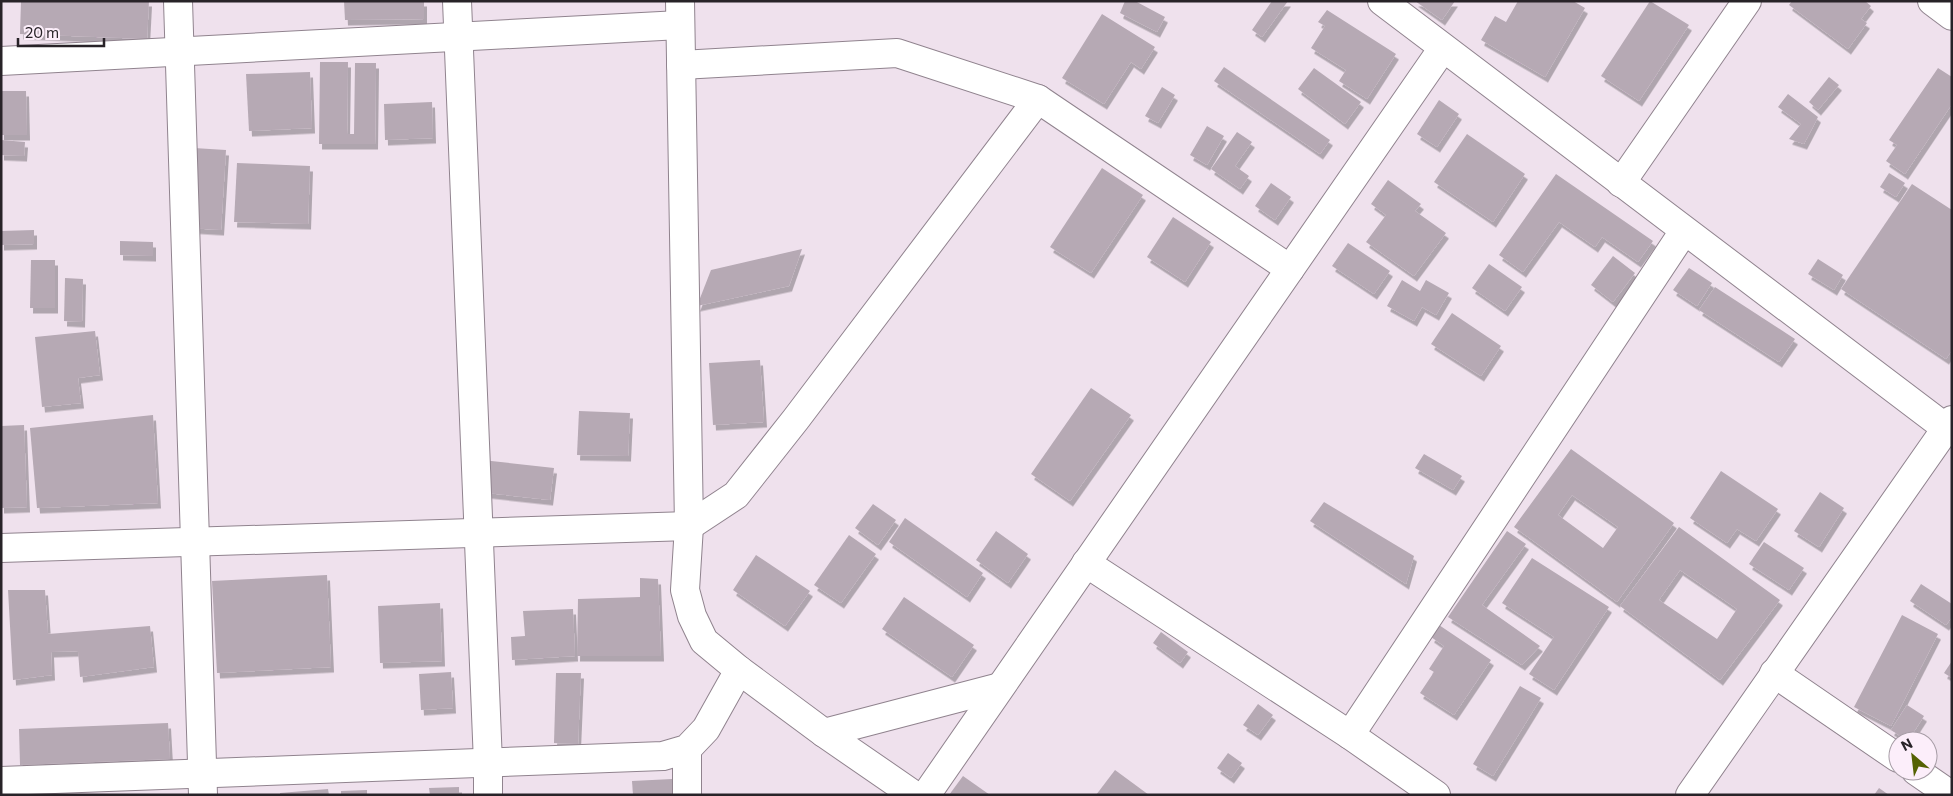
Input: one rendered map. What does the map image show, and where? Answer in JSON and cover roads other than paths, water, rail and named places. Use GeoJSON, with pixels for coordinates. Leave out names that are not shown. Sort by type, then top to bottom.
{"type":"FeatureCollection","features":[{"type":"Feature","properties":{"kind":"street"},"geometry":{"type":"LineString","coordinates":[[178,1],[203,784]]}},
{"type":"Feature","properties":{"kind":"street"},"geometry":{"type":"LineString","coordinates":[[457,1],[488,795]]}},
{"type":"Feature","properties":{"kind":"street"},"geometry":{"type":"LineString","coordinates":[[1382,1],[1684,231],[1949,424],[1690,795]]}},
{"type":"Feature","properties":{"kind":"street"},"geometry":{"type":"LineString","coordinates":[[1621,182],[1747,1]]}},
{"type":"Feature","properties":{"kind":"street"},"geometry":{"type":"LineString","coordinates":[[1932,1],[1952,16]]}},
{"type":"Feature","properties":{"kind":"street"},"geometry":{"type":"LineString","coordinates":[[1,61],[459,37],[680,13],[688,526],[685,590],[692,616],[704,641],[739,670],[824,733],[914,795]]}},
{"type":"Feature","properties":{"kind":"street"},"geometry":{"type":"LineString","coordinates":[[926,795],[1443,48]]}},
{"type":"Feature","properties":{"kind":"street"},"geometry":{"type":"LineString","coordinates":[[681,65],[897,52],[1038,99],[1290,269]]}},
{"type":"Feature","properties":{"kind":"street"},"geometry":{"type":"LineString","coordinates":[[1,548],[688,526],[736,495],[796,419],[1038,99]]}},
{"type":"Feature","properties":{"kind":"street"},"geometry":{"type":"LineString","coordinates":[[1350,735],[1684,231]]}},
{"type":"Feature","properties":{"kind":"street"},"geometry":{"type":"LineString","coordinates":[[1086,563],[1350,735],[1436,795]]}},
{"type":"Feature","properties":{"kind":"street"},"geometry":{"type":"LineString","coordinates":[[1,781],[203,784],[488,763],[663,756],[687,749],[706,729],[739,670]]}},
{"type":"Feature","properties":{"kind":"street"},"geometry":{"type":"LineString","coordinates":[[1774,673],[1888,751]]}},
{"type":"Feature","properties":{"kind":"street"},"geometry":{"type":"LineString","coordinates":[[824,733],[1000,688]]}},
{"type":"Feature","properties":{"kind":"street"},"geometry":{"type":"LineString","coordinates":[[687,749],[687,795]]}},
{"type":"Feature","properties":{"kind":"street"},"geometry":{"type":"LineString","coordinates":[[1931,781],[1951,795]]}}]}
